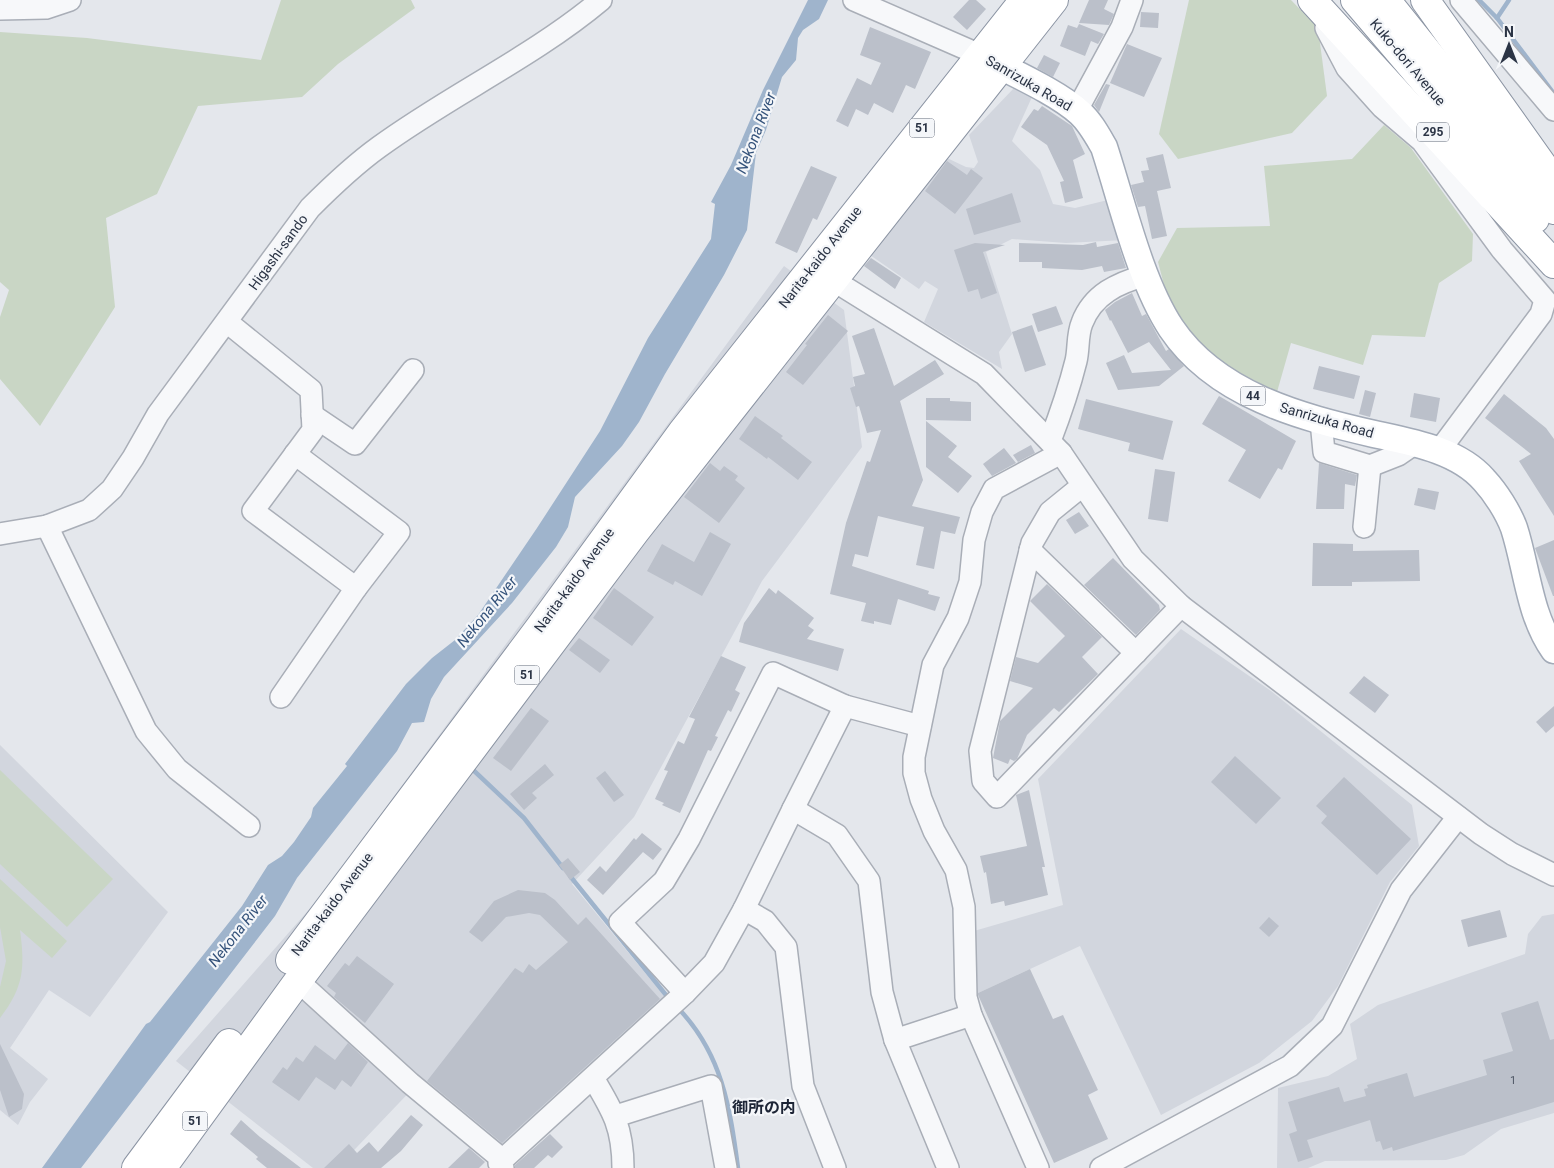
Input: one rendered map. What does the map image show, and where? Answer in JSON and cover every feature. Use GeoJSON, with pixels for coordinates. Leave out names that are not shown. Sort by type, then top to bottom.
{"type":"FeatureCollection","features":[{"type":"Feature","properties":{"kind":"highway","name":"Narita-kaido Avenue"},"geometry":{"type":"LineString","coordinates":[[991,61],[1024,0]]}},
{"type":"Feature","properties":{"kind":"highway","name":"Narita-kaido Avenue"},"geometry":{"type":"LineString","coordinates":[[162,1168],[298,981],[635,532],[822,274],[991,61],[1054,0]]}},
{"type":"Feature","properties":{"kind":"highway","name":"Kuko-dori Avenue"},"geometry":{"type":"LineString","coordinates":[[1355,0],[1458,121],[1554,243]]}},
{"type":"Feature","properties":{"kind":"highway","name":"Kuko-dori Avenue"},"geometry":{"type":"LineString","coordinates":[[1386,0],[1554,210]]}},
{"type":"Feature","properties":{"kind":"highway"},"geometry":{"type":"LineString","coordinates":[[1425,0],[1554,181]]}},
{"type":"Feature","properties":{"kind":"highway","name":"295"},"geometry":{"type":"LineString","coordinates":[[1321,9],[1554,264]]}},
{"type":"Feature","properties":{"kind":"highway","name":"Narita-kaido Avenue"},"geometry":{"type":"LineString","coordinates":[[136,1168],[540,627],[682,432],[822,274]]}},
{"type":"Feature","properties":{"kind":"main road","name":"Sanrizuka Road"},"geometry":{"type":"LineString","coordinates":[[991,61],[1062,100],[1077,110],[1092,126],[1104,147],[1151,290],[1172,328],[1198,358],[1228,382],[1263,402],[1321,421],[1438,451],[1472,470],[1484,480],[1513,526],[1539,624],[1554,650]]}},
{"type":"Feature","properties":{"kind":"street"},"geometry":{"type":"LineString","coordinates":[[0,9],[46,8],[70,0]]}},
{"type":"Feature","properties":{"kind":"street","name":"Higashi-sando"},"geometry":{"type":"LineString","coordinates":[[0,534],[47,526],[89,510],[112,489],[134,458],[158,414],[310,208],[339,180],[379,147],[532,50],[601,0]]}},
{"type":"Feature","properties":{"kind":"street"},"geometry":{"type":"LineString","coordinates":[[1077,110],[1122,27],[1132,0]]}},
{"type":"Feature","properties":{"kind":"street"},"geometry":{"type":"LineString","coordinates":[[1461,0],[1554,110]]}},
{"type":"Feature","properties":{"kind":"street"},"geometry":{"type":"LineString","coordinates":[[859,2],[991,61]]}},
{"type":"Feature","properties":{"kind":"street"},"geometry":{"type":"LineString","coordinates":[[1321,9],[1326,28],[1347,68],[1382,107],[1422,141],[1510,244],[1545,300],[1540,314],[1438,451]]}},
{"type":"Feature","properties":{"kind":"street"},"geometry":{"type":"LineString","coordinates":[[822,274],[984,374],[1055,447],[1133,559],[1181,606],[1458,817],[1512,854],[1554,875]]}},
{"type":"Feature","properties":{"kind":"street"},"geometry":{"type":"LineString","coordinates":[[1038,1168],[971,1015],[966,997],[966,922],[956,870],[934,830],[921,799],[914,773],[914,757],[933,665],[958,618],[970,582],[974,540],[982,512],[994,489],[1055,447],[1076,359],[1081,324],[1093,303],[1120,282],[1146,275]]}},
{"type":"Feature","properties":{"kind":"street"},"geometry":{"type":"LineString","coordinates":[[227,322],[311,390],[313,430],[253,511],[356,588]]}},
{"type":"Feature","properties":{"kind":"street"},"geometry":{"type":"LineString","coordinates":[[312,415],[355,444],[413,370]]}},
{"type":"Feature","properties":{"kind":"street"},"geometry":{"type":"LineString","coordinates":[[1321,421],[1324,452],[1370,466],[1398,454],[1414,444]]}},
{"type":"Feature","properties":{"kind":"street"},"geometry":{"type":"LineString","coordinates":[[281,697],[356,588],[399,532],[295,454]]}},
{"type":"Feature","properties":{"kind":"street"},"geometry":{"type":"LineString","coordinates":[[1364,527],[1370,466]]}},
{"type":"Feature","properties":{"kind":"street"},"geometry":{"type":"LineString","coordinates":[[1082,486],[1050,512],[1030,550],[980,751],[983,781],[997,797],[1181,606]]}},
{"type":"Feature","properties":{"kind":"street"},"geometry":{"type":"LineString","coordinates":[[47,526],[146,731],[177,769],[249,826]]}},
{"type":"Feature","properties":{"kind":"street"},"geometry":{"type":"LineString","coordinates":[[1030,550],[1136,653]]}},
{"type":"Feature","properties":{"kind":"street"},"geometry":{"type":"LineString","coordinates":[[677,1000],[620,922],[664,881],[689,839],[773,673],[845,706],[920,726]]}},
{"type":"Feature","properties":{"kind":"street"},"geometry":{"type":"LineString","coordinates":[[298,981],[500,1165],[677,1000],[714,963],[744,909],[845,706]]}},
{"type":"Feature","properties":{"kind":"street"},"geometry":{"type":"LineString","coordinates":[[793,809],[837,835],[869,882],[882,992],[895,1040],[945,1167]]}},
{"type":"Feature","properties":{"kind":"street"},"geometry":{"type":"LineString","coordinates":[[1101,1168],[1290,1066],[1332,1026],[1401,890],[1458,817]]}},
{"type":"Feature","properties":{"kind":"street"},"geometry":{"type":"LineString","coordinates":[[744,909],[765,921],[786,947],[803,1086],[834,1168]]}},
{"type":"Feature","properties":{"kind":"street"},"geometry":{"type":"LineString","coordinates":[[895,1040],[971,1015]]}},
{"type":"Feature","properties":{"kind":"street"},"geometry":{"type":"LineString","coordinates":[[593,1078],[616,1116],[623,1152],[623,1168]]}},
{"type":"Feature","properties":{"kind":"street"},"geometry":{"type":"LineString","coordinates":[[616,1116],[711,1086],[726,1168]]}},
{"type":"Feature","properties":{"kind":"shaded area"},"geometry":{"type":"Polygon","coordinates":[[[1015,87],[1032,97],[1012,141],[1040,170],[1053,204],[1075,208],[1112,199],[1125,240],[1066,243],[1012,239],[986,252],[1012,334],[999,352],[1002,369],[924,322],[938,289],[925,281],[919,289],[870,255],[947,158],[966,167],[974,168],[978,162],[969,135],[1015,87]]]}},
{"type":"Feature","properties":{"kind":"shaded area"},"geometry":{"type":"Polygon","coordinates":[[[784,266],[844,310],[862,447],[762,581],[634,817],[572,884],[669,1002],[503,1149],[419,1082],[337,1168],[313,1168],[176,1061],[320,897],[784,266]]]}},
{"type":"Feature","properties":{"kind":"shaded area"},"geometry":{"type":"Polygon","coordinates":[[[1181,629],[1271,691],[1412,805],[1419,846],[1390,882],[1338,986],[1312,1021],[1259,1063],[1161,1115],[1080,946],[976,994],[974,931],[1063,905],[1038,779],[1181,629]]]}},
{"type":"Feature","properties":{"kind":"shaded area"},"geometry":{"type":"Polygon","coordinates":[[[0,745],[168,912],[90,1017],[49,990],[10,1048],[48,1079],[30,1102],[18,1125],[0,1110],[0,745]]]}},
{"type":"Feature","properties":{"kind":"shaded area"},"geometry":{"type":"Polygon","coordinates":[[[1554,914],[1554,1113],[1501,1129],[1464,1155],[1446,1160],[1325,1161],[1308,1168],[1277,1168],[1278,1088],[1328,1076],[1357,1059],[1350,1024],[1378,1005],[1525,954],[1528,934],[1542,916],[1554,914]]]}},
{"type":"Feature","properties":{"kind":"green space"},"geometry":{"type":"Polygon","coordinates":[[[281,0],[411,0],[415,8],[338,64],[302,97],[198,106],[157,194],[106,218],[115,307],[40,426],[0,379],[0,317],[9,290],[0,282],[0,32],[87,38],[261,60],[281,0]]]}},
{"type":"Feature","properties":{"kind":"green space"},"geometry":{"type":"Polygon","coordinates":[[[1189,0],[1291,0],[1318,28],[1327,96],[1292,133],[1178,159],[1159,134],[1189,0]]]}},
{"type":"Feature","properties":{"kind":"green space"},"geometry":{"type":"Polygon","coordinates":[[[1384,125],[1411,148],[1473,234],[1472,261],[1439,283],[1425,337],[1372,335],[1363,365],[1291,343],[1277,392],[1224,365],[1194,337],[1168,300],[1158,262],[1177,228],[1270,226],[1264,166],[1352,159],[1384,125]]]}},
{"type":"Feature","properties":{"kind":"green space"},"geometry":{"type":"Polygon","coordinates":[[[0,770],[113,879],[67,927],[0,864],[0,770]]]}},
{"type":"Feature","properties":{"kind":"green space"},"geometry":{"type":"Polygon","coordinates":[[[0,879],[67,941],[52,958],[20,930],[21,977],[14,997],[0,1018],[0,987],[6,961],[0,927],[0,879]]]}},
{"type":"Feature","properties":{"kind":"water","name":"Nekona River"},"geometry":{"type":"Polygon","coordinates":[[[808,0],[828,0],[819,19],[803,30],[798,38],[796,60],[782,77],[766,130],[756,153],[747,230],[724,275],[665,374],[639,422],[622,446],[575,497],[568,527],[556,547],[512,603],[444,677],[431,699],[424,722],[412,723],[397,751],[297,878],[275,916],[81,1168],[42,1168],[146,1024],[150,1022],[242,906],[268,865],[282,856],[294,842],[311,817],[313,808],[347,766],[345,764],[406,684],[432,658],[455,640],[478,615],[537,528],[600,431],[648,338],[711,239],[715,204],[711,202],[731,165],[763,90],[808,0]]]}},
{"type":"Feature","properties":{"kind":"building"},"geometry":{"type":"Polygon","coordinates":[[[969,0],[976,0],[986,9],[967,30],[953,17],[969,0]]]}},
{"type":"Feature","properties":{"kind":"building"},"geometry":{"type":"Polygon","coordinates":[[[1089,0],[1108,0],[1104,9],[1114,14],[1109,25],[1079,23],[1089,0]]]}},
{"type":"Feature","properties":{"kind":"building"},"geometry":{"type":"Polygon","coordinates":[[[1141,12],[1159,13],[1158,28],[1140,27],[1141,12]]]}},
{"type":"Feature","properties":{"kind":"building"},"geometry":{"type":"Polygon","coordinates":[[[1079,24],[1104,34],[1098,44],[1091,41],[1085,56],[1060,46],[1068,25],[1077,28],[1079,24]]]}},
{"type":"Feature","properties":{"kind":"building"},"geometry":{"type":"Polygon","coordinates":[[[870,27],[931,52],[915,89],[906,85],[893,113],[874,103],[868,115],[856,109],[848,127],[836,121],[857,78],[871,85],[881,63],[860,55],[870,27]]]}},
{"type":"Feature","properties":{"kind":"building"},"geometry":{"type":"Polygon","coordinates":[[[1127,44],[1162,58],[1144,97],[1110,83],[1127,44]]]}},
{"type":"Feature","properties":{"kind":"building"},"geometry":{"type":"Polygon","coordinates":[[[1044,55],[1060,63],[1053,77],[1037,68],[1044,55]]]}},
{"type":"Feature","properties":{"kind":"building"},"geometry":{"type":"Polygon","coordinates":[[[1106,84],[1110,85],[1099,112],[1094,105],[1106,84]]]}},
{"type":"Feature","properties":{"kind":"building"},"geometry":{"type":"Polygon","coordinates":[[[1042,106],[1072,126],[1085,154],[1073,160],[1083,198],[1065,203],[1060,182],[1064,181],[1047,145],[1021,127],[1034,109],[1038,111],[1042,106]]]}},
{"type":"Feature","properties":{"kind":"building"},"geometry":{"type":"Polygon","coordinates":[[[1163,154],[1171,188],[1157,191],[1167,236],[1152,239],[1145,206],[1138,207],[1131,185],[1144,182],[1141,171],[1149,170],[1146,158],[1163,154]]]}},
{"type":"Feature","properties":{"kind":"building"},"geometry":{"type":"Polygon","coordinates":[[[947,161],[967,175],[971,169],[983,178],[955,214],[925,191],[947,161]]]}},
{"type":"Feature","properties":{"kind":"building"},"geometry":{"type":"Polygon","coordinates":[[[811,166],[837,177],[817,220],[813,218],[797,253],[775,243],[811,166]]]}},
{"type":"Feature","properties":{"kind":"building"},"geometry":{"type":"Polygon","coordinates":[[[1012,193],[1021,222],[974,235],[966,209],[1012,193]]]}},
{"type":"Feature","properties":{"kind":"building"},"geometry":{"type":"Polygon","coordinates":[[[1096,242],[1097,247],[1118,243],[1126,268],[1104,272],[1102,266],[1082,270],[1042,268],[1042,262],[1019,262],[1019,243],[1083,245],[1096,242]]]}},
{"type":"Feature","properties":{"kind":"building"},"geometry":{"type":"Polygon","coordinates":[[[975,243],[1005,245],[983,252],[997,293],[981,299],[978,289],[968,292],[954,250],[975,243]]]}},
{"type":"Feature","properties":{"kind":"building"},"geometry":{"type":"Polygon","coordinates":[[[871,258],[901,278],[895,289],[864,266],[871,258]]]}},
{"type":"Feature","properties":{"kind":"building"},"geometry":{"type":"Polygon","coordinates":[[[1132,293],[1142,316],[1146,314],[1166,351],[1169,349],[1184,366],[1159,386],[1118,390],[1106,363],[1124,355],[1132,373],[1171,370],[1149,342],[1128,353],[1110,321],[1105,310],[1132,293]]]}},
{"type":"Feature","properties":{"kind":"building"},"geometry":{"type":"Polygon","coordinates":[[[1056,306],[1063,324],[1038,332],[1032,314],[1056,306]]]}},
{"type":"Feature","properties":{"kind":"building"},"geometry":{"type":"Polygon","coordinates":[[[828,315],[848,331],[803,385],[786,372],[828,315]]]}},
{"type":"Feature","properties":{"kind":"building"},"geometry":{"type":"Polygon","coordinates":[[[1032,325],[1046,365],[1025,372],[1012,332],[1032,325]]]}},
{"type":"Feature","properties":{"kind":"building"},"geometry":{"type":"Polygon","coordinates":[[[874,328],[894,386],[935,360],[944,374],[900,401],[923,480],[912,506],[960,517],[955,534],[941,531],[934,569],[916,565],[924,527],[878,516],[868,557],[855,554],[852,566],[929,591],[928,594],[940,597],[935,611],[898,599],[891,625],[874,621],[874,624],[861,621],[866,603],[830,594],[846,523],[867,461],[870,462],[881,430],[867,433],[859,406],[856,407],[850,388],[855,386],[853,377],[865,374],[852,336],[874,328]]]}},
{"type":"Feature","properties":{"kind":"building"},"geometry":{"type":"Polygon","coordinates":[[[1319,366],[1360,376],[1354,399],[1313,389],[1319,366]]]}},
{"type":"Feature","properties":{"kind":"building"},"geometry":{"type":"Polygon","coordinates":[[[1365,390],[1376,393],[1370,417],[1359,414],[1365,390]]]}},
{"type":"Feature","properties":{"kind":"building"},"geometry":{"type":"Polygon","coordinates":[[[1414,393],[1440,398],[1436,422],[1410,417],[1414,393]]]}},
{"type":"Feature","properties":{"kind":"building"},"geometry":{"type":"Polygon","coordinates":[[[1504,394],[1546,428],[1554,439],[1554,516],[1519,461],[1531,454],[1485,418],[1504,394]]]}},
{"type":"Feature","properties":{"kind":"building"},"geometry":{"type":"Polygon","coordinates":[[[1219,396],[1296,441],[1282,470],[1278,468],[1260,499],[1228,481],[1246,450],[1202,424],[1219,396]]]}},
{"type":"Feature","properties":{"kind":"building"},"geometry":{"type":"Polygon","coordinates":[[[926,398],[950,398],[950,401],[971,402],[971,421],[926,420],[926,398]]]}},
{"type":"Feature","properties":{"kind":"building"},"geometry":{"type":"Polygon","coordinates":[[[1086,399],[1173,421],[1163,460],[1128,451],[1130,443],[1078,429],[1086,399]]]}},
{"type":"Feature","properties":{"kind":"building"},"geometry":{"type":"Polygon","coordinates":[[[755,416],[783,436],[781,438],[812,462],[798,480],[768,457],[767,459],[739,439],[755,416]]]}},
{"type":"Feature","properties":{"kind":"building"},"geometry":{"type":"Polygon","coordinates":[[[926,421],[957,446],[948,457],[972,476],[958,493],[926,467],[926,421]]]}},
{"type":"Feature","properties":{"kind":"building"},"geometry":{"type":"Polygon","coordinates":[[[1031,445],[1035,453],[1018,462],[1013,455],[1031,445]]]}},
{"type":"Feature","properties":{"kind":"building"},"geometry":{"type":"Polygon","coordinates":[[[1004,448],[1016,463],[992,476],[983,464],[1004,448]]]}},
{"type":"Feature","properties":{"kind":"building"},"geometry":{"type":"Polygon","coordinates":[[[710,463],[720,471],[724,466],[738,476],[735,480],[745,488],[719,523],[684,497],[710,463]]]}},
{"type":"Feature","properties":{"kind":"building"},"geometry":{"type":"Polygon","coordinates":[[[1319,463],[1357,475],[1355,486],[1345,484],[1344,509],[1316,509],[1319,463]]]}},
{"type":"Feature","properties":{"kind":"building"},"geometry":{"type":"Polygon","coordinates":[[[1155,469],[1175,472],[1168,522],[1148,519],[1155,469]]]}},
{"type":"Feature","properties":{"kind":"building"},"geometry":{"type":"Polygon","coordinates":[[[1418,488],[1439,492],[1435,510],[1414,505],[1418,488]]]}},
{"type":"Feature","properties":{"kind":"building"},"geometry":{"type":"Polygon","coordinates":[[[1079,512],[1089,526],[1075,534],[1066,520],[1079,512]]]}},
{"type":"Feature","properties":{"kind":"building"},"geometry":{"type":"Polygon","coordinates":[[[710,532],[731,544],[702,596],[675,581],[673,585],[647,571],[662,544],[694,562],[710,532]]]}},
{"type":"Feature","properties":{"kind":"building"},"geometry":{"type":"Polygon","coordinates":[[[1554,540],[1554,596],[1553,596],[1535,548],[1554,540]]]}},
{"type":"Feature","properties":{"kind":"building"},"geometry":{"type":"Polygon","coordinates":[[[1313,543],[1353,544],[1353,551],[1419,550],[1420,581],[1352,582],[1352,586],[1312,586],[1313,543]]]}},
{"type":"Feature","properties":{"kind":"building"},"geometry":{"type":"Polygon","coordinates":[[[1113,558],[1159,605],[1160,610],[1136,635],[1084,585],[1113,558]]]}},
{"type":"Feature","properties":{"kind":"building"},"geometry":{"type":"Polygon","coordinates":[[[1047,584],[1102,637],[1082,657],[1098,674],[1059,712],[1054,708],[1027,735],[1017,759],[1014,761],[1010,759],[1008,764],[993,758],[1000,721],[1033,688],[1010,681],[1016,657],[1038,663],[1065,636],[1030,601],[1047,584]]]}},
{"type":"Feature","properties":{"kind":"building"},"geometry":{"type":"Polygon","coordinates":[[[614,588],[654,617],[632,646],[593,618],[614,588]]]}},
{"type":"Feature","properties":{"kind":"building"},"geometry":{"type":"Polygon","coordinates":[[[769,588],[776,594],[778,590],[814,618],[808,626],[814,630],[807,639],[844,649],[838,671],[739,642],[744,623],[769,588]]]}},
{"type":"Feature","properties":{"kind":"building"},"geometry":{"type":"Polygon","coordinates":[[[579,638],[610,660],[600,673],[569,650],[579,638]]]}},
{"type":"Feature","properties":{"kind":"building"},"geometry":{"type":"Polygon","coordinates":[[[721,656],[746,667],[735,690],[740,693],[731,712],[728,710],[715,736],[718,737],[711,751],[708,750],[680,813],[662,805],[664,803],[655,799],[668,771],[664,770],[678,741],[684,744],[695,719],[689,717],[721,656]]]}},
{"type":"Feature","properties":{"kind":"building"},"geometry":{"type":"Polygon","coordinates":[[[1364,676],[1389,695],[1375,713],[1349,693],[1364,676]]]}},
{"type":"Feature","properties":{"kind":"building"},"geometry":{"type":"Polygon","coordinates":[[[1554,706],[1554,726],[1546,733],[1536,722],[1554,706]]]}},
{"type":"Feature","properties":{"kind":"building"},"geometry":{"type":"Polygon","coordinates":[[[531,708],[549,721],[511,771],[493,758],[531,708]]]}},
{"type":"Feature","properties":{"kind":"building"},"geometry":{"type":"Polygon","coordinates":[[[1235,756],[1281,798],[1256,824],[1211,782],[1235,756]]]}},
{"type":"Feature","properties":{"kind":"building"},"geometry":{"type":"Polygon","coordinates":[[[545,764],[554,775],[532,793],[537,798],[524,810],[510,794],[545,764]]]}},
{"type":"Feature","properties":{"kind":"building"},"geometry":{"type":"Polygon","coordinates":[[[605,771],[624,795],[614,802],[596,778],[605,771]]]}},
{"type":"Feature","properties":{"kind":"building"},"geometry":{"type":"Polygon","coordinates":[[[1344,777],[1411,839],[1377,875],[1321,823],[1327,816],[1316,806],[1344,777]]]}},
{"type":"Feature","properties":{"kind":"building"},"geometry":{"type":"Polygon","coordinates":[[[1029,790],[1045,867],[1042,867],[1048,895],[1005,906],[1004,901],[991,904],[986,872],[984,873],[980,856],[1027,846],[1016,795],[1029,790]]]}},
{"type":"Feature","properties":{"kind":"building"},"geometry":{"type":"Polygon","coordinates":[[[642,833],[662,849],[653,860],[643,852],[603,895],[587,880],[600,866],[606,872],[634,838],[636,840],[642,833]]]}},
{"type":"Feature","properties":{"kind":"building"},"geometry":{"type":"Polygon","coordinates":[[[568,858],[580,872],[570,880],[559,865],[568,858]]]}},
{"type":"Feature","properties":{"kind":"building"},"geometry":{"type":"Polygon","coordinates":[[[518,890],[545,893],[555,900],[578,925],[586,917],[660,999],[502,1143],[427,1081],[515,968],[523,973],[529,964],[536,970],[568,942],[540,915],[529,913],[506,917],[482,942],[469,932],[494,901],[518,890]]]}},
{"type":"Feature","properties":{"kind":"building"},"geometry":{"type":"Polygon","coordinates":[[[1500,910],[1507,937],[1468,947],[1461,920],[1500,910]]]}},
{"type":"Feature","properties":{"kind":"building"},"geometry":{"type":"Polygon","coordinates":[[[1269,917],[1279,926],[1269,937],[1259,928],[1269,917]]]}},
{"type":"Feature","properties":{"kind":"building"},"geometry":{"type":"Polygon","coordinates":[[[357,956],[394,984],[365,1023],[334,997],[336,993],[327,986],[345,963],[349,966],[357,956]]]}},
{"type":"Feature","properties":{"kind":"building"},"geometry":{"type":"Polygon","coordinates":[[[1030,969],[1053,1019],[1063,1015],[1098,1090],[1088,1095],[1108,1139],[1054,1163],[978,995],[978,993],[1030,969]]]}},
{"type":"Feature","properties":{"kind":"building"},"geometry":{"type":"Polygon","coordinates":[[[1538,1001],[1550,1040],[1554,1039],[1554,1102],[1393,1151],[1392,1147],[1383,1150],[1380,1141],[1376,1142],[1370,1120],[1307,1140],[1313,1157],[1298,1162],[1289,1134],[1297,1131],[1288,1102],[1339,1087],[1344,1102],[1366,1096],[1364,1089],[1368,1088],[1367,1085],[1407,1073],[1414,1097],[1487,1075],[1483,1060],[1513,1051],[1501,1013],[1538,1001]]]}},
{"type":"Feature","properties":{"kind":"building"},"geometry":{"type":"Polygon","coordinates":[[[348,1043],[368,1062],[351,1087],[342,1080],[335,1090],[316,1077],[299,1101],[272,1082],[283,1067],[287,1070],[296,1057],[303,1062],[315,1045],[335,1060],[348,1043]]]}},
{"type":"Feature","properties":{"kind":"building"},"geometry":{"type":"Polygon","coordinates":[[[0,1044],[24,1094],[22,1109],[9,1117],[0,1090],[0,1044]]]}},
{"type":"Feature","properties":{"kind":"building"},"geometry":{"type":"Polygon","coordinates":[[[411,1115],[423,1125],[401,1151],[381,1168],[324,1168],[349,1144],[357,1153],[369,1142],[378,1152],[411,1115]]]}},
{"type":"Feature","properties":{"kind":"building"},"geometry":{"type":"Polygon","coordinates":[[[241,1120],[301,1168],[267,1168],[256,1159],[258,1157],[230,1134],[241,1120]]]}},
{"type":"Feature","properties":{"kind":"building"},"geometry":{"type":"Polygon","coordinates":[[[550,1134],[563,1147],[552,1158],[548,1155],[534,1168],[515,1168],[515,1165],[550,1134]]]}},
{"type":"Feature","properties":{"kind":"building"},"geometry":{"type":"Polygon","coordinates":[[[469,1148],[485,1162],[479,1168],[448,1168],[469,1148]]]}},
{"type":"Feature","properties":{"kind":"waterway"},"geometry":{"type":"LineString","coordinates":[[1479,0],[1497,18],[1552,91]]}},
{"type":"Feature","properties":{"kind":"waterway"},"geometry":{"type":"LineString","coordinates":[[1497,18],[1509,0]]}},
{"type":"Feature","properties":{"kind":"waterway"},"geometry":{"type":"LineString","coordinates":[[470,767],[524,818],[563,868]]}},
{"type":"Feature","properties":{"kind":"waterway"},"geometry":{"type":"LineString","coordinates":[[570,876],[670,1000]]}},
{"type":"Feature","properties":{"kind":"waterway"},"geometry":{"type":"LineString","coordinates":[[677,1007],[692,1025],[714,1062],[727,1102],[738,1168]]}},
{"type":"Feature","properties":{"kind":"district","name":"御所の内"},"geometry":{"type":"Point","coordinates":[764,1107]}}]}
